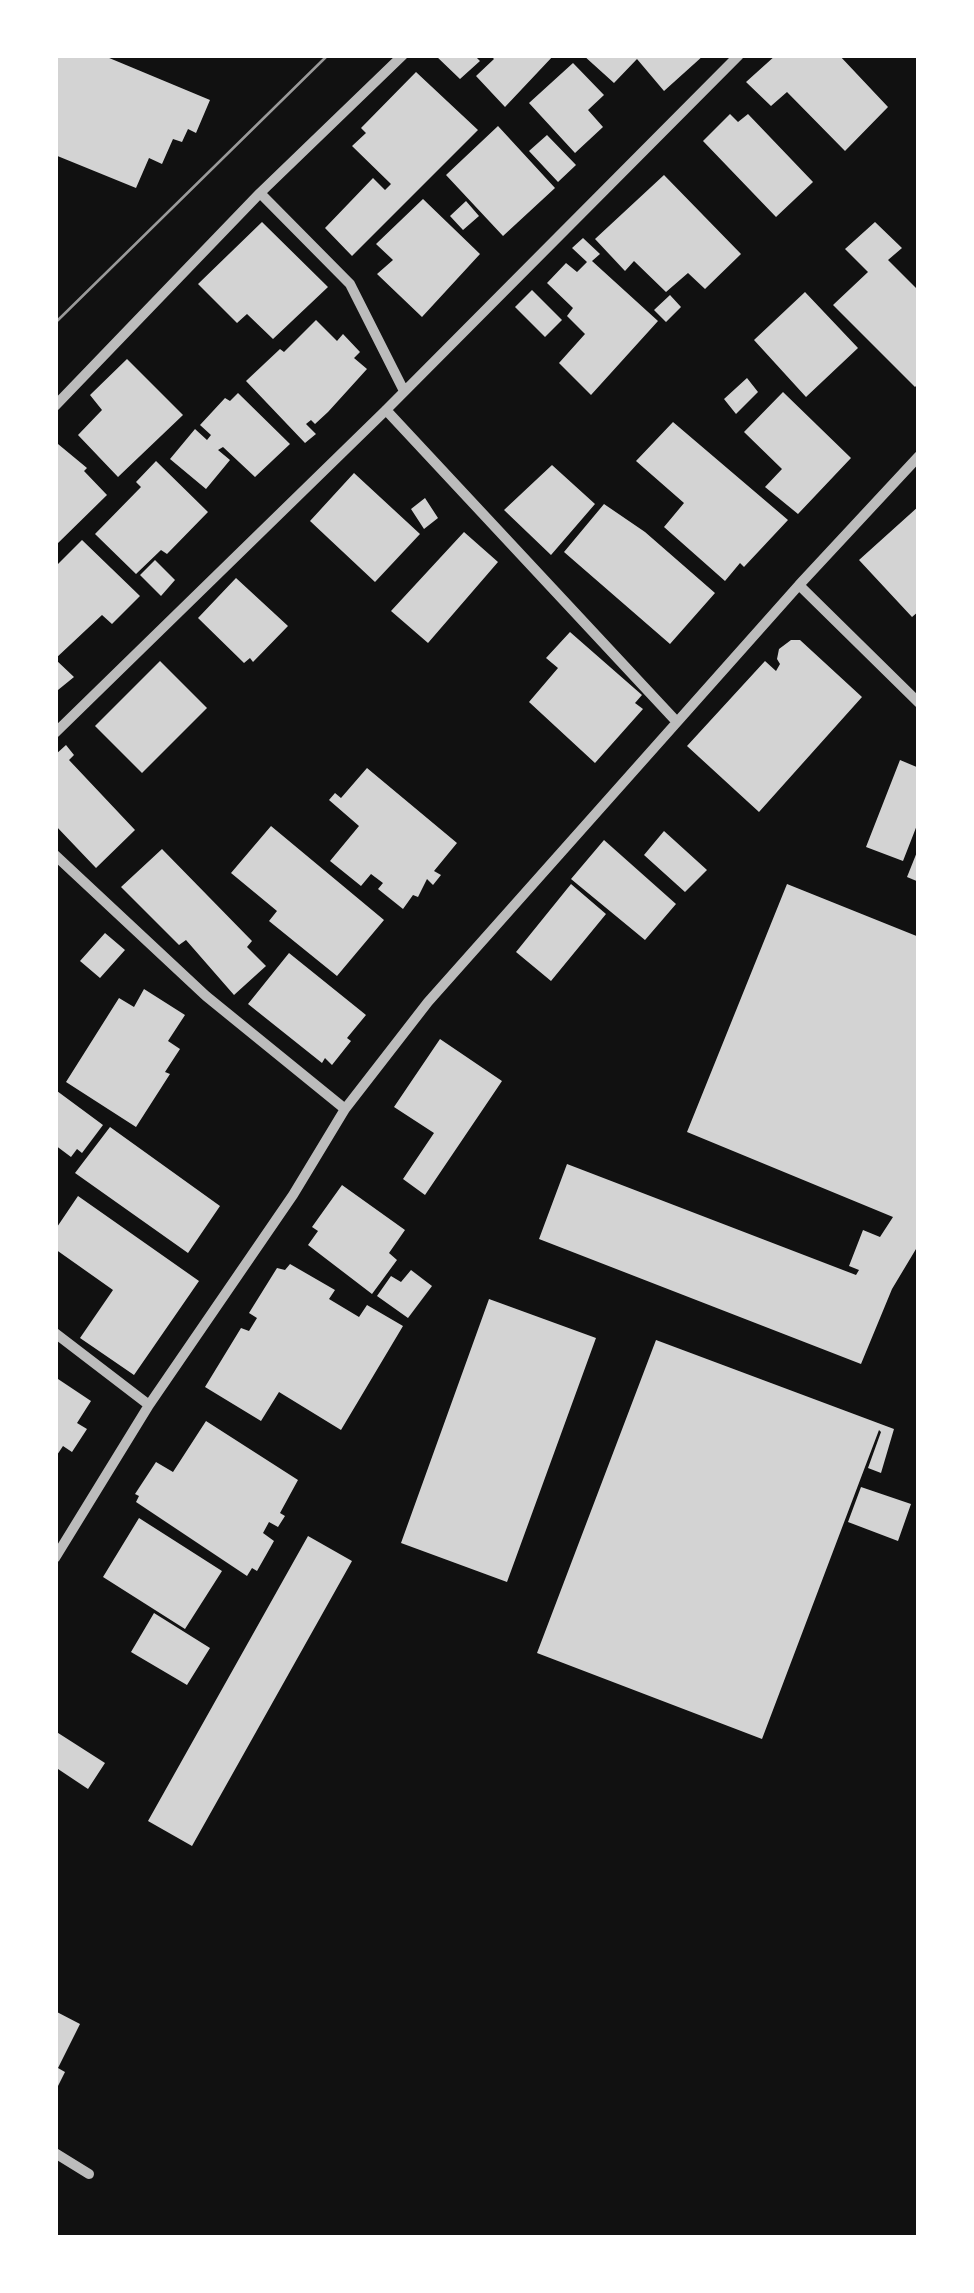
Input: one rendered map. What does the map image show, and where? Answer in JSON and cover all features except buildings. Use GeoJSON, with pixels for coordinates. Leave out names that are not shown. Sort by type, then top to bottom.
{"type":"FeatureCollection","features":[{"type":"Feature","properties":{"kind":"street"},"geometry":{"type":"LineString","coordinates":[[55,406],[260,193],[404,55]]}},
{"type":"Feature","properties":{"kind":"street"},"geometry":{"type":"LineString","coordinates":[[55,734],[386,410],[739,55]]}},
{"type":"Feature","properties":{"kind":"street"},"geometry":{"type":"LineString","coordinates":[[260,193],[350,284],[403,389]]}},
{"type":"Feature","properties":{"kind":"street"},"geometry":{"type":"LineString","coordinates":[[386,410],[676,722]]}},
{"type":"Feature","properties":{"kind":"street"},"geometry":{"type":"LineString","coordinates":[[55,1558],[149,1405],[293,1195],[345,1109],[428,1002],[919,456]]}},
{"type":"Feature","properties":{"kind":"street"},"geometry":{"type":"LineString","coordinates":[[799,585],[919,703]]}},
{"type":"Feature","properties":{"kind":"street"},"geometry":{"type":"LineString","coordinates":[[55,855],[206,996],[345,1109]]}},
{"type":"Feature","properties":{"kind":"street"},"geometry":{"type":"LineString","coordinates":[[55,1332],[149,1405]]}},
{"type":"Feature","properties":{"kind":"street"},"geometry":{"type":"LineString","coordinates":[[55,2153],[89,2174]]}},
{"type":"Feature","properties":{"kind":"tram line"},"geometry":{"type":"LineString","coordinates":[[55,323],[328,55]]}}]}
